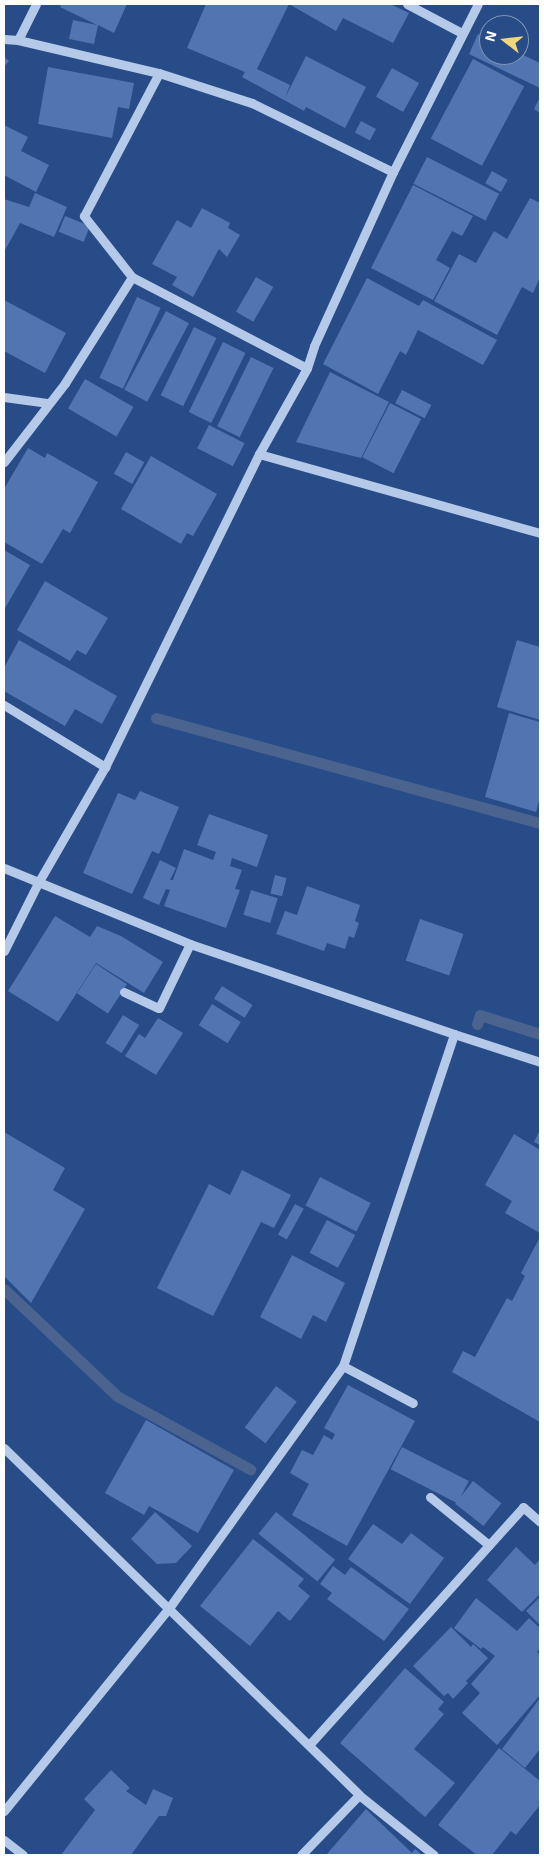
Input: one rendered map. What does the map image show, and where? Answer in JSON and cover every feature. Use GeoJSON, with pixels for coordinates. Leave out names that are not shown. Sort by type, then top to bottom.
{"type":"FeatureCollection","features":[{"type":"Feature","properties":{"kind":"street"},"geometry":{"type":"LineString","coordinates":[[18,40],[36,4]]}},
{"type":"Feature","properties":{"kind":"street"},"geometry":{"type":"LineString","coordinates":[[407,4],[462,32]]}},
{"type":"Feature","properties":{"kind":"street"},"geometry":{"type":"LineString","coordinates":[[4,952],[38,883],[105,767],[258,454],[307,368],[314,346],[393,172],[462,32],[478,4]]}},
{"type":"Feature","properties":{"kind":"street"},"geometry":{"type":"LineString","coordinates":[[4,39],[18,40],[159,73],[252,103],[393,172]]}},
{"type":"Feature","properties":{"kind":"street"},"geometry":{"type":"LineString","coordinates":[[159,73],[84,216],[132,277],[307,368]]}},
{"type":"Feature","properties":{"kind":"street"},"geometry":{"type":"LineString","coordinates":[[4,462],[47,403],[65,383],[132,277]]}},
{"type":"Feature","properties":{"kind":"street"},"geometry":{"type":"LineString","coordinates":[[4,397],[47,403]]}},
{"type":"Feature","properties":{"kind":"street"},"geometry":{"type":"LineString","coordinates":[[258,454],[540,533]]}},
{"type":"Feature","properties":{"kind":"street"},"geometry":{"type":"LineString","coordinates":[[4,705],[105,767]]}},
{"type":"Feature","properties":{"kind":"street"},"geometry":{"type":"LineString","coordinates":[[4,868],[190,944],[540,1062]]}},
{"type":"Feature","properties":{"kind":"street"},"geometry":{"type":"LineString","coordinates":[[124,992],[159,1008],[190,944]]}},
{"type":"Feature","properties":{"kind":"street"},"geometry":{"type":"LineString","coordinates":[[4,1812],[169,1608],[343,1366],[454,1034]]}},
{"type":"Feature","properties":{"kind":"street"},"geometry":{"type":"LineString","coordinates":[[343,1366],[413,1403]]}},
{"type":"Feature","properties":{"kind":"street"},"geometry":{"type":"LineString","coordinates":[[4,1448],[359,1795],[434,1855]]}},
{"type":"Feature","properties":{"kind":"street"},"geometry":{"type":"LineString","coordinates":[[430,1497],[489,1545]]}},
{"type":"Feature","properties":{"kind":"street"},"geometry":{"type":"LineString","coordinates":[[309,1745],[523,1507],[540,1522]]}},
{"type":"Feature","properties":{"kind":"street"},"geometry":{"type":"LineString","coordinates":[[301,1855],[359,1795]]}},
{"type":"Feature","properties":{"kind":"street"},"geometry":{"type":"LineString","coordinates":[[4,1840],[23,1855]]}},
{"type":"Feature","properties":{"kind":"building"},"geometry":{"type":"Polygon","coordinates":[[[61,4],[127,4],[114,33],[98,25],[94,44],[69,39],[73,20],[97,25],[60,7],[61,4]]]}},
{"type":"Feature","properties":{"kind":"building"},"geometry":{"type":"Polygon","coordinates":[[[206,4],[289,4],[257,69],[290,85],[285,98],[306,56],[366,87],[345,128],[306,107],[304,111],[242,77],[245,72],[187,48],[206,4]]]}},
{"type":"Feature","properties":{"kind":"building"},"geometry":{"type":"Polygon","coordinates":[[[289,4],[390,4],[409,13],[393,43],[343,18],[336,31],[289,4]]]}},
{"type":"Feature","properties":{"kind":"building"},"geometry":{"type":"Polygon","coordinates":[[[478,34],[479,34],[479,59],[469,54],[478,34]]]}},
{"type":"Feature","properties":{"kind":"building"},"geometry":{"type":"Polygon","coordinates":[[[4,57],[9,61],[4,67],[4,57]]]}},
{"type":"Feature","properties":{"kind":"building"},"geometry":{"type":"Polygon","coordinates":[[[529,58],[540,63],[540,88],[492,65],[529,65],[529,58]]]}},
{"type":"Feature","properties":{"kind":"building"},"geometry":{"type":"Polygon","coordinates":[[[473,59],[479,62],[479,65],[484,65],[524,86],[482,166],[431,138],[473,59]]]}},
{"type":"Feature","properties":{"kind":"building"},"geometry":{"type":"Polygon","coordinates":[[[48,67],[134,83],[129,109],[118,107],[112,138],[38,124],[48,67]]]}},
{"type":"Feature","properties":{"kind":"building"},"geometry":{"type":"Polygon","coordinates":[[[392,68],[419,83],[403,112],[376,97],[392,68]]]}},
{"type":"Feature","properties":{"kind":"building"},"geometry":{"type":"Polygon","coordinates":[[[540,97],[540,113],[534,109],[540,97]]]}},
{"type":"Feature","properties":{"kind":"building"},"geometry":{"type":"Polygon","coordinates":[[[361,121],[376,129],[370,140],[355,132],[361,121]]]}},
{"type":"Feature","properties":{"kind":"building"},"geometry":{"type":"Polygon","coordinates":[[[4,125],[28,137],[21,151],[49,165],[36,192],[4,175],[4,125]]]}},
{"type":"Feature","properties":{"kind":"building"},"geometry":{"type":"Polygon","coordinates":[[[427,157],[499,194],[486,221],[413,184],[427,157]]]}},
{"type":"Feature","properties":{"kind":"building"},"geometry":{"type":"Polygon","coordinates":[[[492,171],[508,180],[501,192],[485,183],[492,171]]]}},
{"type":"Feature","properties":{"kind":"building"},"geometry":{"type":"Polygon","coordinates":[[[413,185],[473,216],[462,236],[452,231],[436,260],[450,268],[433,300],[371,268],[413,185]]]}},
{"type":"Feature","properties":{"kind":"building"},"geometry":{"type":"Polygon","coordinates":[[[35,193],[67,207],[54,237],[20,223],[4,252],[4,199],[29,207],[35,193]]]}},
{"type":"Feature","properties":{"kind":"building"},"geometry":{"type":"Polygon","coordinates":[[[530,198],[540,203],[540,277],[533,293],[522,287],[497,335],[434,301],[459,254],[476,263],[494,231],[507,239],[530,198]]]}},
{"type":"Feature","properties":{"kind":"building"},"geometry":{"type":"Polygon","coordinates":[[[202,208],[230,223],[228,228],[240,235],[227,257],[219,249],[193,297],[172,285],[177,277],[152,264],[177,220],[191,228],[202,208]]]}},
{"type":"Feature","properties":{"kind":"building"},"geometry":{"type":"Polygon","coordinates":[[[65,216],[90,226],[84,242],[59,232],[65,216]]]}},
{"type":"Feature","properties":{"kind":"building"},"geometry":{"type":"Polygon","coordinates":[[[256,277],[273,287],[253,322],[236,312],[256,277]]]}},
{"type":"Feature","properties":{"kind":"building"},"geometry":{"type":"Polygon","coordinates":[[[367,278],[419,306],[423,300],[497,340],[483,365],[418,330],[406,355],[400,351],[378,394],[323,364],[367,278]]]}},
{"type":"Feature","properties":{"kind":"building"},"geometry":{"type":"Polygon","coordinates":[[[137,297],[161,308],[123,389],[99,378],[137,297]]]}},
{"type":"Feature","properties":{"kind":"building"},"geometry":{"type":"Polygon","coordinates":[[[4,300],[66,333],[45,373],[4,351],[4,300]]]}},
{"type":"Feature","properties":{"kind":"building"},"geometry":{"type":"Polygon","coordinates":[[[166,311],[189,323],[147,402],[124,390],[166,311]]]}},
{"type":"Feature","properties":{"kind":"building"},"geometry":{"type":"Polygon","coordinates":[[[194,327],[216,338],[183,406],[161,395],[194,327]]]}},
{"type":"Feature","properties":{"kind":"building"},"geometry":{"type":"Polygon","coordinates":[[[223,342],[245,353],[211,423],[189,412],[223,342]]]}},
{"type":"Feature","properties":{"kind":"building"},"geometry":{"type":"Polygon","coordinates":[[[251,357],[273,368],[240,437],[217,426],[251,357]]]}},
{"type":"Feature","properties":{"kind":"building"},"geometry":{"type":"Polygon","coordinates":[[[330,372],[389,402],[361,458],[296,442],[330,372]]]}},
{"type":"Feature","properties":{"kind":"building"},"geometry":{"type":"Polygon","coordinates":[[[85,379],[133,407],[116,436],[68,408],[85,379]]]}},
{"type":"Feature","properties":{"kind":"building"},"geometry":{"type":"Polygon","coordinates":[[[402,390],[431,405],[425,418],[395,403],[402,390]]]}},
{"type":"Feature","properties":{"kind":"building"},"geometry":{"type":"Polygon","coordinates":[[[390,403],[421,419],[393,473],[362,457],[390,403]]]}},
{"type":"Feature","properties":{"kind":"building"},"geometry":{"type":"Polygon","coordinates":[[[209,425],[245,443],[233,466],[197,448],[209,425]]]}},
{"type":"Feature","properties":{"kind":"building"},"geometry":{"type":"Polygon","coordinates":[[[28,448],[45,458],[47,453],[98,482],[70,533],[63,529],[42,564],[4,542],[4,489],[28,448]]]}},
{"type":"Feature","properties":{"kind":"building"},"geometry":{"type":"Polygon","coordinates":[[[126,452],[144,462],[132,484],[114,474],[126,452]]]}},
{"type":"Feature","properties":{"kind":"building"},"geometry":{"type":"Polygon","coordinates":[[[151,456],[217,494],[193,536],[187,533],[181,544],[121,509],[151,456]]]}},
{"type":"Feature","properties":{"kind":"building"},"geometry":{"type":"Polygon","coordinates":[[[4,550],[30,565],[4,610],[4,550]]]}},
{"type":"Feature","properties":{"kind":"building"},"geometry":{"type":"Polygon","coordinates":[[[45,581],[108,618],[86,655],[77,650],[70,661],[17,630],[45,581]]]}},
{"type":"Feature","properties":{"kind":"building"},"geometry":{"type":"Polygon","coordinates":[[[19,640],[117,696],[102,724],[75,709],[65,726],[4,691],[4,668],[19,640]]]}},
{"type":"Feature","properties":{"kind":"building"},"geometry":{"type":"Polygon","coordinates":[[[517,640],[540,647],[540,720],[497,707],[517,640]]]}},
{"type":"Feature","properties":{"kind":"building"},"geometry":{"type":"Polygon","coordinates":[[[509,713],[540,722],[540,797],[536,812],[485,797],[509,713]]]}},
{"type":"Feature","properties":{"kind":"building"},"geometry":{"type":"Polygon","coordinates":[[[140,791],[179,807],[159,854],[152,851],[132,894],[83,873],[118,793],[135,800],[140,791]]]}},
{"type":"Feature","properties":{"kind":"building"},"geometry":{"type":"Polygon","coordinates":[[[209,814],[268,835],[257,867],[232,858],[230,866],[242,870],[235,889],[240,890],[226,928],[164,906],[170,890],[166,889],[159,905],[143,898],[160,860],[176,868],[170,880],[173,880],[184,849],[213,860],[216,852],[197,845],[209,814]]]}},
{"type":"Feature","properties":{"kind":"building"},"geometry":{"type":"Polygon","coordinates":[[[275,875],[287,878],[282,896],[270,893],[275,875]]]}},
{"type":"Feature","properties":{"kind":"building"},"geometry":{"type":"Polygon","coordinates":[[[307,886],[360,905],[355,921],[359,923],[354,938],[349,936],[345,949],[327,943],[324,951],[276,934],[285,911],[297,915],[307,886]]]}},
{"type":"Feature","properties":{"kind":"building"},"geometry":{"type":"Polygon","coordinates":[[[251,890],[278,898],[270,923],[243,915],[251,890]]]}},
{"type":"Feature","properties":{"kind":"building"},"geometry":{"type":"Polygon","coordinates":[[[55,916],[90,937],[97,926],[121,936],[163,962],[144,993],[96,963],[58,1022],[8,991],[55,916]]]}},
{"type":"Feature","properties":{"kind":"building"},"geometry":{"type":"Polygon","coordinates":[[[420,919],[463,934],[449,976],[406,961],[420,919]]]}},
{"type":"Feature","properties":{"kind":"building"},"geometry":{"type":"Polygon","coordinates":[[[96,964],[127,984],[108,1014],[77,993],[96,964]]]}},
{"type":"Feature","properties":{"kind":"building"},"geometry":{"type":"Polygon","coordinates":[[[222,986],[253,1005],[245,1018],[214,999],[222,986]]]}},
{"type":"Feature","properties":{"kind":"building"},"geometry":{"type":"Polygon","coordinates":[[[212,1004],[241,1022],[228,1043],[199,1025],[212,1004]]]}},
{"type":"Feature","properties":{"kind":"building"},"geometry":{"type":"Polygon","coordinates":[[[123,1015],[139,1025],[122,1053],[106,1043],[123,1015]]]}},
{"type":"Feature","properties":{"kind":"building"},"geometry":{"type":"Polygon","coordinates":[[[158,1018],[183,1033],[156,1075],[125,1056],[139,1034],[145,1038],[158,1018]]]}},
{"type":"Feature","properties":{"kind":"building"},"geometry":{"type":"Polygon","coordinates":[[[540,1130],[540,1145],[534,1142],[540,1130]]]}},
{"type":"Feature","properties":{"kind":"building"},"geometry":{"type":"Polygon","coordinates":[[[4,1132],[65,1168],[53,1190],[85,1209],[31,1303],[4,1276],[4,1132]]]}},
{"type":"Feature","properties":{"kind":"building"},"geometry":{"type":"Polygon","coordinates":[[[514,1134],[540,1150],[540,1233],[505,1213],[512,1201],[485,1185],[514,1134]]]}},
{"type":"Feature","properties":{"kind":"building"},"geometry":{"type":"Polygon","coordinates":[[[242,1170],[291,1195],[274,1228],[261,1222],[213,1316],[157,1288],[209,1184],[230,1195],[242,1170]]]}},
{"type":"Feature","properties":{"kind":"building"},"geometry":{"type":"Polygon","coordinates":[[[320,1177],[371,1203],[356,1231],[305,1206],[320,1177]]]}},
{"type":"Feature","properties":{"kind":"building"},"geometry":{"type":"Polygon","coordinates":[[[295,1204],[304,1209],[287,1239],[278,1235],[295,1204]]]}},
{"type":"Feature","properties":{"kind":"building"},"geometry":{"type":"Polygon","coordinates":[[[327,1220],[355,1235],[338,1268],[310,1253],[327,1220]]]}},
{"type":"Feature","properties":{"kind":"building"},"geometry":{"type":"Polygon","coordinates":[[[540,1237],[540,1422],[452,1372],[463,1351],[475,1357],[507,1298],[512,1301],[525,1276],[521,1273],[540,1237]]]}},
{"type":"Feature","properties":{"kind":"building"},"geometry":{"type":"Polygon","coordinates":[[[292,1255],[345,1283],[326,1322],[313,1315],[301,1339],[260,1317],[292,1255]]]}},
{"type":"Feature","properties":{"kind":"building"},"geometry":{"type":"Polygon","coordinates":[[[348,1385],[415,1421],[347,1546],[292,1515],[309,1484],[290,1473],[302,1450],[313,1455],[324,1435],[332,1440],[335,1434],[324,1428],[348,1385]]]}},
{"type":"Feature","properties":{"kind":"building"},"geometry":{"type":"Polygon","coordinates":[[[276,1386],[297,1402],[265,1443],[245,1428],[276,1386]]]}},
{"type":"Feature","properties":{"kind":"building"},"geometry":{"type":"Polygon","coordinates":[[[146,1420],[234,1470],[198,1533],[149,1506],[144,1515],[105,1493],[146,1420]]]}},
{"type":"Feature","properties":{"kind":"building"},"geometry":{"type":"Polygon","coordinates":[[[402,1447],[469,1481],[457,1503],[391,1469],[402,1447]]]}},
{"type":"Feature","properties":{"kind":"building"},"geometry":{"type":"Polygon","coordinates":[[[473,1481],[501,1503],[484,1526],[455,1504],[473,1481]]]}},
{"type":"Feature","properties":{"kind":"building"},"geometry":{"type":"Polygon","coordinates":[[[155,1512],[192,1546],[176,1563],[157,1564],[131,1539],[155,1512]]]}},
{"type":"Feature","properties":{"kind":"building"},"geometry":{"type":"Polygon","coordinates":[[[276,1512],[335,1560],[317,1582],[258,1534],[276,1512]]]}},
{"type":"Feature","properties":{"kind":"building"},"geometry":{"type":"Polygon","coordinates":[[[373,1524],[402,1544],[411,1533],[444,1558],[410,1604],[348,1559],[373,1524]]]}},
{"type":"Feature","properties":{"kind":"building"},"geometry":{"type":"Polygon","coordinates":[[[253,1539],[304,1579],[298,1586],[310,1596],[290,1621],[278,1611],[250,1646],[200,1606],[253,1539]]]}},
{"type":"Feature","properties":{"kind":"building"},"geometry":{"type":"Polygon","coordinates":[[[516,1547],[535,1565],[540,1559],[540,1594],[522,1612],[487,1580],[516,1547]]]}},
{"type":"Feature","properties":{"kind":"building"},"geometry":{"type":"Polygon","coordinates":[[[333,1566],[345,1575],[351,1567],[409,1609],[384,1641],[327,1599],[332,1593],[320,1584],[333,1566]]]}},
{"type":"Feature","properties":{"kind":"building"},"geometry":{"type":"Polygon","coordinates":[[[540,1597],[540,1625],[526,1611],[540,1597]]]}},
{"type":"Feature","properties":{"kind":"building"},"geometry":{"type":"Polygon","coordinates":[[[476,1598],[517,1631],[529,1618],[540,1628],[540,1648],[537,1652],[540,1655],[540,1695],[497,1745],[462,1713],[480,1693],[471,1684],[495,1656],[483,1647],[481,1649],[454,1628],[476,1598]]]}},
{"type":"Feature","properties":{"kind":"building"},"geometry":{"type":"Polygon","coordinates":[[[451,1627],[471,1647],[473,1644],[488,1658],[466,1681],[468,1683],[453,1699],[448,1693],[444,1696],[413,1666],[451,1627]]]}},
{"type":"Feature","properties":{"kind":"building"},"geometry":{"type":"Polygon","coordinates":[[[405,1668],[444,1702],[438,1709],[444,1714],[414,1749],[455,1783],[425,1817],[340,1743],[405,1668]]]}},
{"type":"Feature","properties":{"kind":"building"},"geometry":{"type":"Polygon","coordinates":[[[540,1698],[540,1749],[525,1768],[502,1749],[540,1698]]]}},
{"type":"Feature","properties":{"kind":"building"},"geometry":{"type":"Polygon","coordinates":[[[499,1748],[540,1781],[540,1805],[516,1835],[511,1831],[492,1855],[477,1855],[438,1825],[499,1748]]]}},
{"type":"Feature","properties":{"kind":"building"},"geometry":{"type":"Polygon","coordinates":[[[111,1770],[130,1788],[126,1791],[146,1805],[153,1789],[173,1798],[166,1816],[159,1816],[131,1855],[61,1855],[95,1810],[84,1799],[111,1770]]]}},
{"type":"Feature","properties":{"kind":"building"},"geometry":{"type":"Polygon","coordinates":[[[366,1809],[412,1853],[415,1849],[422,1855],[326,1855],[366,1809]]]}},
{"type":"Feature","properties":{"kind":"waterway"},"geometry":{"type":"LineString","coordinates":[[156,718],[540,823]]}},
{"type":"Feature","properties":{"kind":"waterway"},"geometry":{"type":"LineString","coordinates":[[477,1024],[480,1015],[540,1034]]}},
{"type":"Feature","properties":{"kind":"waterway"},"geometry":{"type":"LineString","coordinates":[[4,1289],[117,1396],[250,1469]]}}]}
